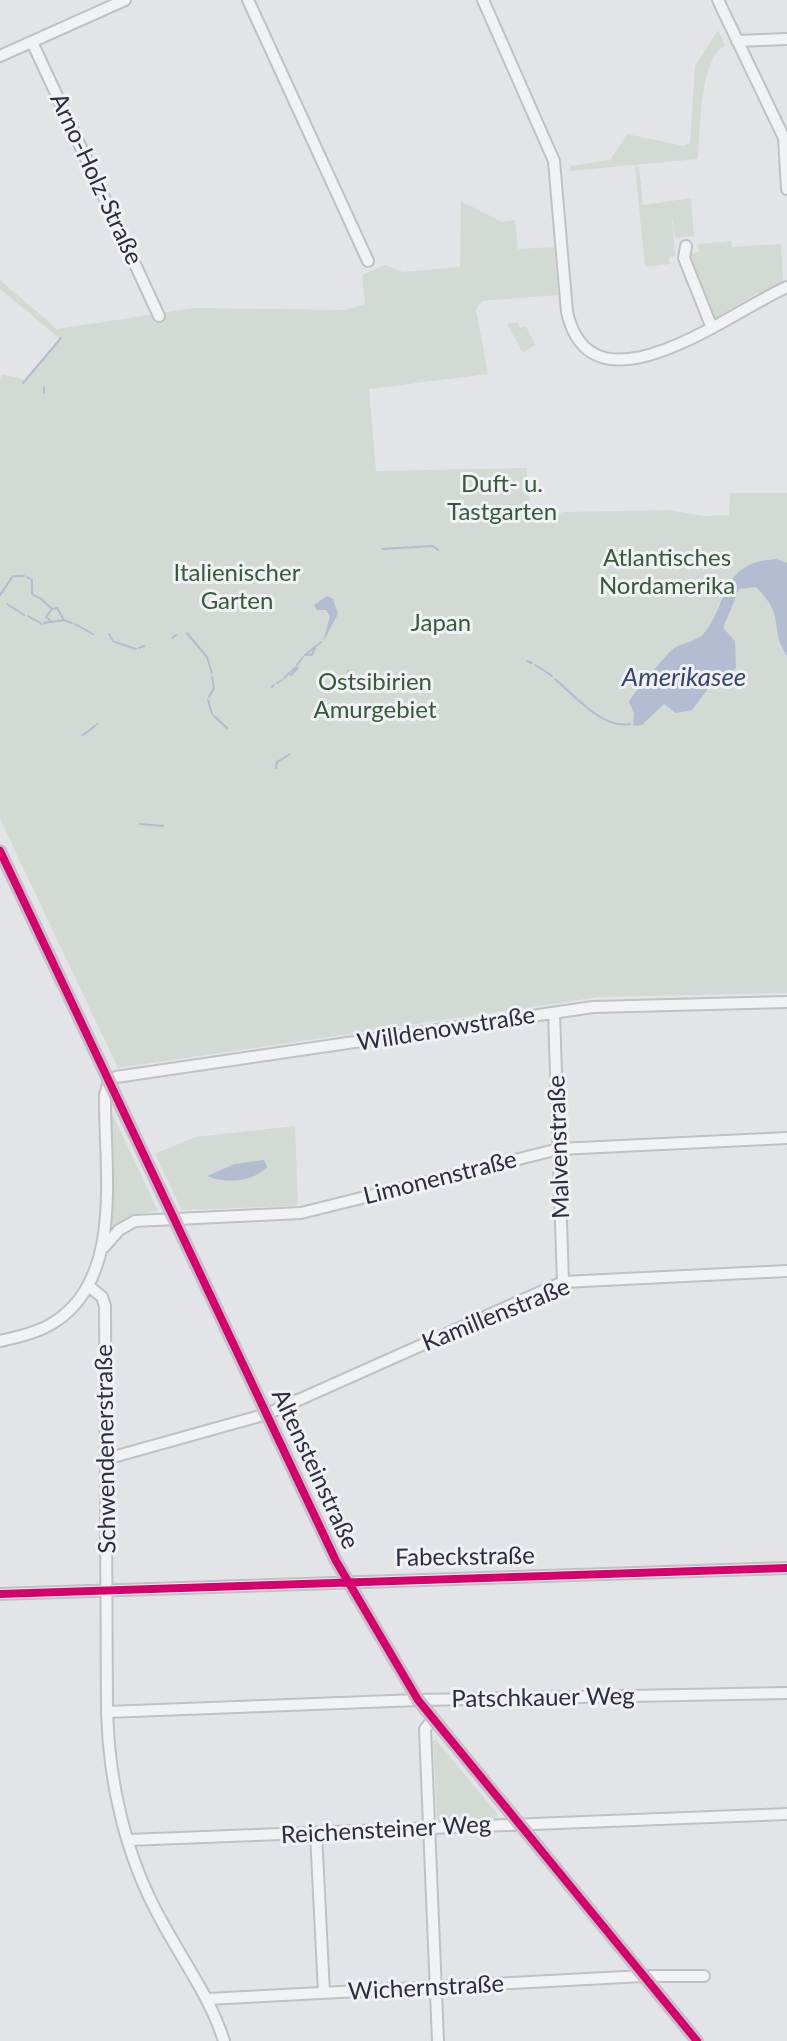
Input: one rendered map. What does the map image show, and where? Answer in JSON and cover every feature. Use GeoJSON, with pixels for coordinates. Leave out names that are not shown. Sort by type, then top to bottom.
{"type":"FeatureCollection","features":[{"type":"Feature","properties":{"kind":"main road","name":"Altensteinstraße"},"geometry":{"type":"LineString","coordinates":[[0,851],[346,1581],[418,1700],[697,2041]]}},
{"type":"Feature","properties":{"kind":"street"},"geometry":{"type":"LineString","coordinates":[[0,56],[125,0]]}},
{"type":"Feature","properties":{"kind":"street"},"geometry":{"type":"LineString","coordinates":[[248,0],[368,261]]}},
{"type":"Feature","properties":{"kind":"street"},"geometry":{"type":"LineString","coordinates":[[483,0],[554,161],[567,312],[575,336],[585,347],[607,360],[629,361],[712,328],[787,287]]}},
{"type":"Feature","properties":{"kind":"street"},"geometry":{"type":"LineString","coordinates":[[718,0],[785,139],[787,189]]}},
{"type":"Feature","properties":{"kind":"street"},"geometry":{"type":"LineString","coordinates":[[737,41],[744,38],[787,39]]}},
{"type":"Feature","properties":{"kind":"street","name":"Arno-Holz-Straße"},"geometry":{"type":"LineString","coordinates":[[32,42],[159,316]]}},
{"type":"Feature","properties":{"kind":"street"},"geometry":{"type":"LineString","coordinates":[[686,246],[684,258],[712,328]]}},
{"type":"Feature","properties":{"kind":"street","name":"Willdenowstraße"},"geometry":{"type":"LineString","coordinates":[[109,1081],[116,1077],[593,1007],[787,1002]]}},
{"type":"Feature","properties":{"kind":"street","name":"Malvenstraße"},"geometry":{"type":"LineString","coordinates":[[554,1013],[563,1282]]}},
{"type":"Feature","properties":{"kind":"street"},"geometry":{"type":"LineString","coordinates":[[0,1341],[51,1325],[75,1306],[90,1287],[104,1247],[105,1095],[109,1081]]}},
{"type":"Feature","properties":{"kind":"street","name":"Limonenstraße"},"geometry":{"type":"LineString","coordinates":[[104,1247],[119,1230],[135,1221],[301,1213],[559,1149],[787,1138]]}},
{"type":"Feature","properties":{"kind":"street","name":"Kamillenstraße"},"geometry":{"type":"LineString","coordinates":[[106,1459],[267,1414],[563,1282],[787,1271]]}},
{"type":"Feature","properties":{"kind":"street","name":"Schwendenerstraße"},"geometry":{"type":"LineString","coordinates":[[90,1287],[102,1297],[105,1306],[107,1712],[112,1775],[128,1840],[159,1917],[207,1999],[224,2041]]}},
{"type":"Feature","properties":{"kind":"street","name":"Fabeckstraße"},"geometry":{"type":"LineString","coordinates":[[0,1594],[787,1568]]}},
{"type":"Feature","properties":{"kind":"street","name":"Patschkauer Weg"},"geometry":{"type":"LineString","coordinates":[[107,1712],[418,1700],[787,1693]]}},
{"type":"Feature","properties":{"kind":"street"},"geometry":{"type":"LineString","coordinates":[[433,1719],[425,1729],[438,2041]]}},
{"type":"Feature","properties":{"kind":"street","name":"Reichensteiner Weg"},"geometry":{"type":"LineString","coordinates":[[128,1840],[787,1814]]}},
{"type":"Feature","properties":{"kind":"street"},"geometry":{"type":"LineString","coordinates":[[316,1833],[324,1993]]}},
{"type":"Feature","properties":{"kind":"street"},"geometry":{"type":"LineString","coordinates":[[644,1976],[704,1976]]}},
{"type":"Feature","properties":{"kind":"street","name":"Wichernstraße"},"geometry":{"type":"LineString","coordinates":[[207,1999],[644,1976]]}},
{"type":"Feature","properties":{"kind":"green space"},"geometry":{"type":"Polygon","coordinates":[[[718,30],[725,46],[717,52],[706,79],[698,159],[570,171],[570,166],[610,160],[627,134],[684,146],[690,143],[695,66],[718,30]]]}},
{"type":"Feature","properties":{"kind":"green space"},"geometry":{"type":"Polygon","coordinates":[[[635,167],[639,167],[643,205],[691,198],[694,236],[675,238],[671,210],[675,256],[669,257],[670,264],[645,267],[635,167]]]}},
{"type":"Feature","properties":{"kind":"green space"},"geometry":{"type":"Polygon","coordinates":[[[461,201],[502,222],[515,220],[518,249],[554,247],[558,295],[482,301],[476,310],[488,374],[369,389],[376,471],[526,468],[530,505],[547,510],[552,517],[563,512],[670,510],[704,516],[729,515],[730,493],[787,493],[787,993],[599,997],[118,1068],[0,819],[0,379],[2,374],[26,380],[60,339],[0,289],[0,280],[57,329],[195,308],[345,310],[365,304],[362,275],[385,265],[403,272],[460,267],[461,201]]]}},
{"type":"Feature","properties":{"kind":"green space"},"geometry":{"type":"Polygon","coordinates":[[[731,241],[732,247],[781,244],[783,283],[756,294],[714,319],[690,254],[699,252],[698,244],[731,241]]]}},
{"type":"Feature","properties":{"kind":"green space"},"geometry":{"type":"Polygon","coordinates":[[[518,322],[520,328],[526,326],[535,345],[523,353],[507,324],[518,322]]]}},
{"type":"Feature","properties":{"kind":"green space"},"geometry":{"type":"Polygon","coordinates":[[[108,1105],[158,1211],[132,1215],[109,1230],[108,1105]]]}},
{"type":"Feature","properties":{"kind":"green space"},"geometry":{"type":"Polygon","coordinates":[[[295,1126],[298,1204],[293,1206],[182,1210],[155,1154],[195,1137],[295,1126]]]}},
{"type":"Feature","properties":{"kind":"green space"},"geometry":{"type":"Polygon","coordinates":[[[436,1740],[498,1815],[496,1818],[437,1821],[433,1741],[436,1740]]]}},
{"type":"Feature","properties":{"kind":"water","name":"Amerikasee"},"geometry":{"type":"Polygon","coordinates":[[[776,559],[787,563],[787,656],[778,637],[771,607],[765,598],[756,587],[739,589],[723,628],[735,641],[736,668],[708,689],[692,710],[676,713],[664,704],[642,725],[633,726],[634,713],[629,702],[656,668],[676,647],[704,633],[741,570],[753,563],[776,559]]]}},
{"type":"Feature","properties":{"kind":"water"},"geometry":{"type":"Polygon","coordinates":[[[327,596],[333,599],[338,614],[323,642],[330,616],[326,610],[317,610],[314,605],[327,596]]]}},
{"type":"Feature","properties":{"kind":"water"},"geometry":{"type":"Polygon","coordinates":[[[264,1160],[267,1167],[247,1179],[231,1181],[207,1176],[235,1164],[264,1160]]]}},
{"type":"Feature","properties":{"kind":"waterway"},"geometry":{"type":"LineString","coordinates":[[23,383],[61,338]]}},
{"type":"Feature","properties":{"kind":"waterway"},"geometry":{"type":"LineString","coordinates":[[44,387],[44,393]]}},
{"type":"Feature","properties":{"kind":"waterway"},"geometry":{"type":"LineString","coordinates":[[382,549],[433,546],[438,550]]}},
{"type":"Feature","properties":{"kind":"waterway"},"geometry":{"type":"LineString","coordinates":[[0,595],[13,576],[24,576]]}},
{"type":"Feature","properties":{"kind":"waterway"},"geometry":{"type":"LineString","coordinates":[[27,577],[32,580],[32,594],[39,598]]}},
{"type":"Feature","properties":{"kind":"waterway"},"geometry":{"type":"LineString","coordinates":[[40,598],[52,609],[57,608],[64,620]]}},
{"type":"Feature","properties":{"kind":"waterway"},"geometry":{"type":"LineString","coordinates":[[7,604],[24,615]]}},
{"type":"Feature","properties":{"kind":"waterway"},"geometry":{"type":"LineString","coordinates":[[50,620],[46,617],[51,610]]}},
{"type":"Feature","properties":{"kind":"waterway"},"geometry":{"type":"LineString","coordinates":[[28,616],[42,624]]}},
{"type":"Feature","properties":{"kind":"waterway"},"geometry":{"type":"LineString","coordinates":[[44,623],[64,620],[72,623]]}},
{"type":"Feature","properties":{"kind":"waterway"},"geometry":{"type":"LineString","coordinates":[[75,624],[93,634]]}},
{"type":"Feature","properties":{"kind":"waterway"},"geometry":{"type":"LineString","coordinates":[[187,633],[207,657],[212,673]]}},
{"type":"Feature","properties":{"kind":"waterway"},"geometry":{"type":"LineString","coordinates":[[109,634],[113,641]]}},
{"type":"Feature","properties":{"kind":"waterway"},"geometry":{"type":"LineString","coordinates":[[172,638],[176,635]]}},
{"type":"Feature","properties":{"kind":"waterway"},"geometry":{"type":"LineString","coordinates":[[115,642],[136,649]]}},
{"type":"Feature","properties":{"kind":"waterway"},"geometry":{"type":"LineString","coordinates":[[305,655],[321,642]]}},
{"type":"Feature","properties":{"kind":"waterway"},"geometry":{"type":"LineString","coordinates":[[139,648],[144,646]]}},
{"type":"Feature","properties":{"kind":"waterway"},"geometry":{"type":"LineString","coordinates":[[307,655],[312,655],[315,648]]}},
{"type":"Feature","properties":{"kind":"waterway"},"geometry":{"type":"LineString","coordinates":[[297,665],[303,657]]}},
{"type":"Feature","properties":{"kind":"waterway"},"geometry":{"type":"LineString","coordinates":[[527,661],[532,663]]}},
{"type":"Feature","properties":{"kind":"waterway"},"geometry":{"type":"LineString","coordinates":[[535,665],[543,670]]}},
{"type":"Feature","properties":{"kind":"waterway"},"geometry":{"type":"LineString","coordinates":[[284,678],[296,667]]}},
{"type":"Feature","properties":{"kind":"waterway"},"geometry":{"type":"LineString","coordinates":[[291,675],[298,668]]}},
{"type":"Feature","properties":{"kind":"waterway"},"geometry":{"type":"LineString","coordinates":[[342,678],[351,678],[348,671],[353,679]]}},
{"type":"Feature","properties":{"kind":"waterway"},"geometry":{"type":"LineString","coordinates":[[545,671],[552,676]]}},
{"type":"Feature","properties":{"kind":"waterway"},"geometry":{"type":"LineString","coordinates":[[209,697],[214,688],[212,677]]}},
{"type":"Feature","properties":{"kind":"waterway"},"geometry":{"type":"LineString","coordinates":[[555,679],[599,716],[620,724],[630,724]]}},
{"type":"Feature","properties":{"kind":"waterway"},"geometry":{"type":"LineString","coordinates":[[277,683],[282,680]]}},
{"type":"Feature","properties":{"kind":"waterway"},"geometry":{"type":"LineString","coordinates":[[208,700],[212,714]]}},
{"type":"Feature","properties":{"kind":"waterway"},"geometry":{"type":"LineString","coordinates":[[214,716],[227,728]]}},
{"type":"Feature","properties":{"kind":"waterway"},"geometry":{"type":"LineString","coordinates":[[83,735],[95,726]]}},
{"type":"Feature","properties":{"kind":"waterway"},"geometry":{"type":"LineString","coordinates":[[276,768],[277,762],[290,754]]}},
{"type":"Feature","properties":{"kind":"waterway"},"geometry":{"type":"LineString","coordinates":[[140,824],[163,826]]}},
{"type":"Feature","properties":{"kind":"cycle path"},"geometry":{"type":"LineString","coordinates":[[0,851],[336,1561],[418,1700],[697,2041]]}},
{"type":"Feature","properties":{"kind":"cycle path"},"geometry":{"type":"LineString","coordinates":[[0,1594],[787,1568]]}},
{"type":"Feature","properties":{"kind":"park label","name":"Duft- u. Tastgarten"},"geometry":{"type":"Point","coordinates":[502,498]}},
{"type":"Feature","properties":{"kind":"park label","name":"Atlantisches Nordamerika"},"geometry":{"type":"Point","coordinates":[667,572]}},
{"type":"Feature","properties":{"kind":"park label","name":"Italienischer Garten"},"geometry":{"type":"Point","coordinates":[237,587]}},
{"type":"Feature","properties":{"kind":"park label","name":"Japan"},"geometry":{"type":"Point","coordinates":[441,623]}},
{"type":"Feature","properties":{"kind":"park label","name":"Ostsibirien Amurgebiet"},"geometry":{"type":"Point","coordinates":[375,696]}}]}
